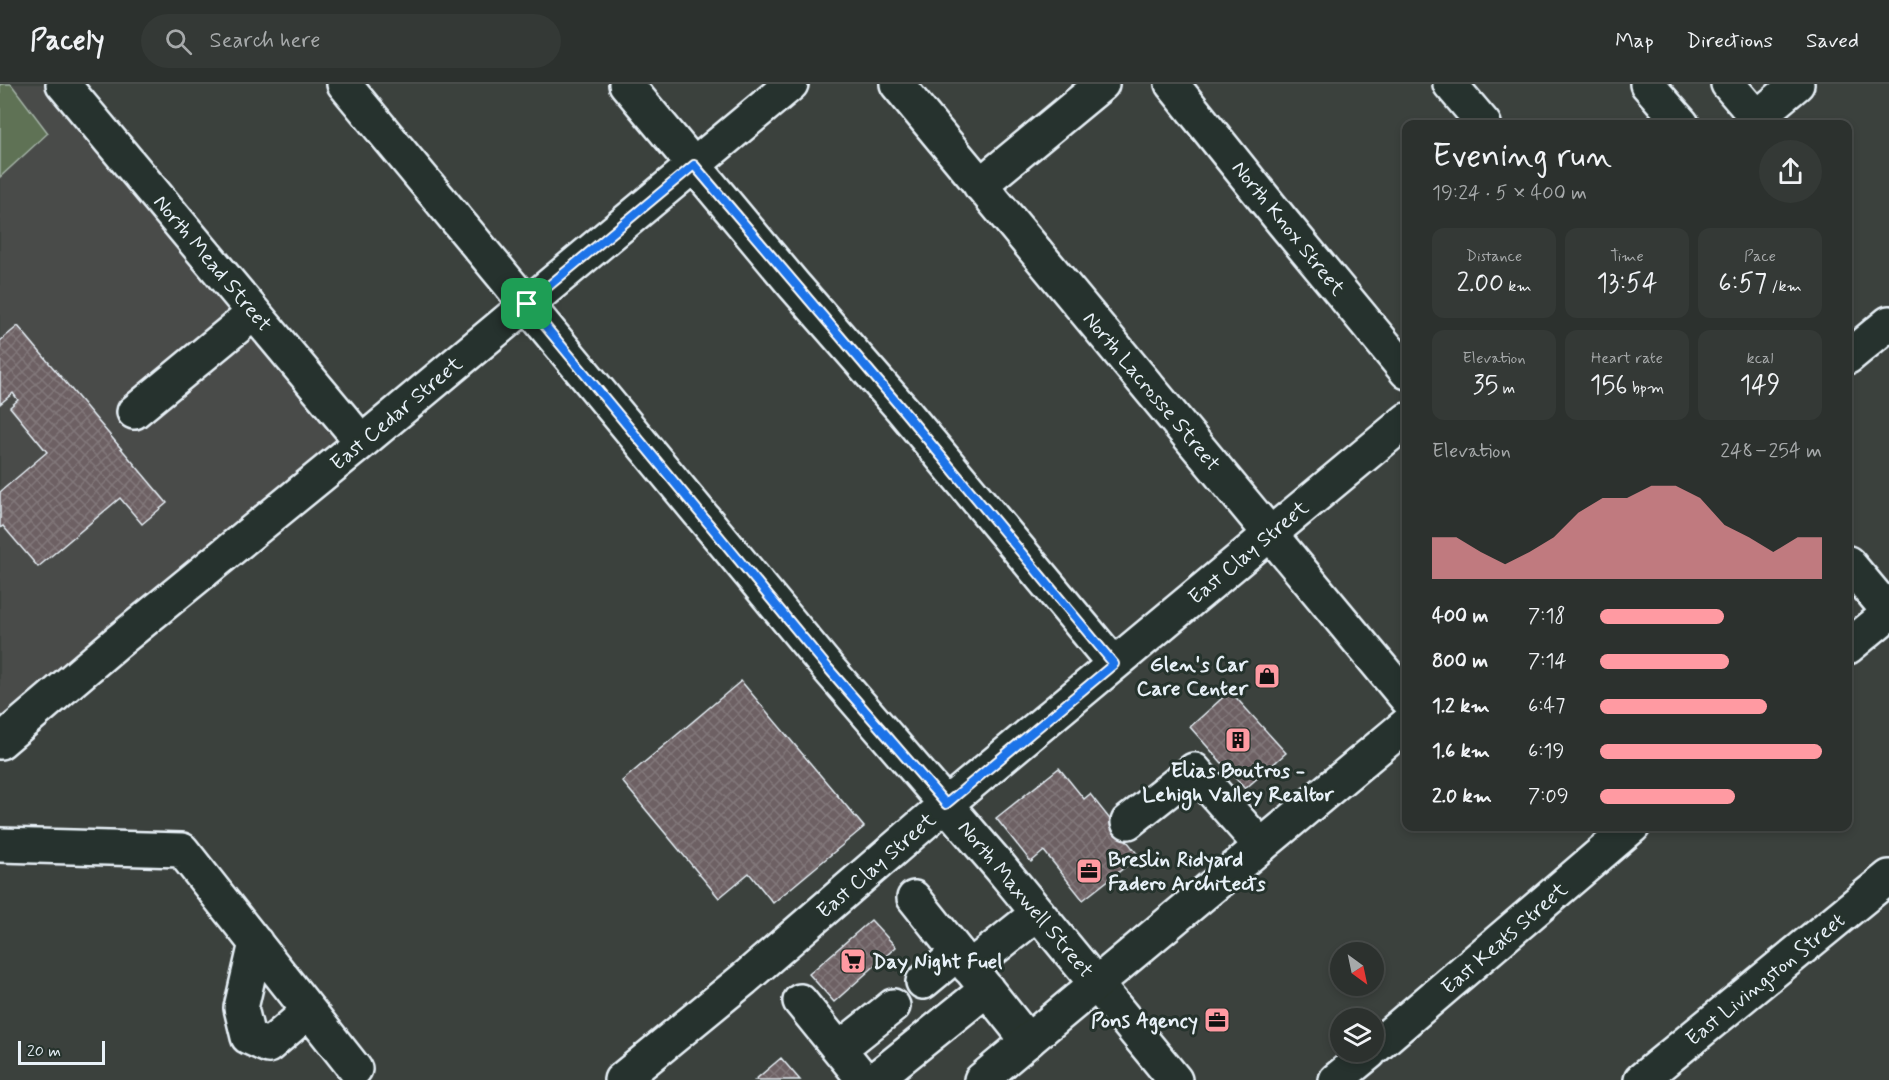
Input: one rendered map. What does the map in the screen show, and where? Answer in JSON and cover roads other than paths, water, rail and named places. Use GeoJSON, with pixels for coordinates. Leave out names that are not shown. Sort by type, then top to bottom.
{"type":"FeatureCollection","features":[{"type":"Feature","properties":{"kind":"street","name":"North Mead Street"},"geometry":{"type":"LineString","coordinates":[[63,84],[362,442]]}},
{"type":"Feature","properties":{"kind":"street","name":"North Maxwell Street"},"geometry":{"type":"LineString","coordinates":[[344,84],[828,668],[1038,913],[1175,1080]]}},
{"type":"Feature","properties":{"kind":"street"},"geometry":{"type":"LineString","coordinates":[[626,84],[910,418],[1114,664]]}},
{"type":"Feature","properties":{"kind":"street","name":"East Cedar Street"},"geometry":{"type":"LineString","coordinates":[[0,742],[116,643],[362,442],[791,84]]}},
{"type":"Feature","properties":{"kind":"street","name":"North Lacrosse Street"},"geometry":{"type":"LineString","coordinates":[[897,84],[1402,693]]}},
{"type":"Feature","properties":{"kind":"street"},"geometry":{"type":"LineString","coordinates":[[980,185],[1102,84]]}},
{"type":"Feature","properties":{"kind":"street","name":"North Knox Street"},"geometry":{"type":"LineString","coordinates":[[1172,84],[1402,366]]}},
{"type":"Feature","properties":{"kind":"street"},"geometry":{"type":"LineString","coordinates":[[1450,84],[1481,120]]}},
{"type":"Feature","properties":{"kind":"street"},"geometry":{"type":"LineString","coordinates":[[1647,84],[1678,120]]}},
{"type":"Feature","properties":{"kind":"street"},"geometry":{"type":"LineString","coordinates":[[1728,84],[1752,120]]}},
{"type":"Feature","properties":{"kind":"street"},"geometry":{"type":"LineString","coordinates":[[1754,120],[1797,84]]}},
{"type":"Feature","properties":{"kind":"street"},"geometry":{"type":"LineString","coordinates":[[134,412],[254,313]]}},
{"type":"Feature","properties":{"kind":"street"},"geometry":{"type":"LineString","coordinates":[[1852,354],[1889,322]]}},
{"type":"Feature","properties":{"kind":"street","name":"East Clay Street"},"geometry":{"type":"LineString","coordinates":[[621,1080],[744,979],[946,804],[1402,424]]}},
{"type":"Feature","properties":{"kind":"street"},"geometry":{"type":"LineString","coordinates":[[1852,568],[1889,613],[1852,643]]}},
{"type":"Feature","properties":{"kind":"street"},"geometry":{"type":"LineString","coordinates":[[981,1080],[1402,728]]}},
{"type":"Feature","properties":{"kind":"street"},"geometry":{"type":"LineString","coordinates":[[1128,822],[1194,770],[1261,846]]}},
{"type":"Feature","properties":{"kind":"street","name":"East Keats Street"},"geometry":{"type":"LineString","coordinates":[[1384,1039],[1627,831]]}},
{"type":"Feature","properties":{"kind":"street"},"geometry":{"type":"LineString","coordinates":[[0,845],[182,850],[355,1069]]}},
{"type":"Feature","properties":{"kind":"street","name":"East Livingston Street"},"geometry":{"type":"LineString","coordinates":[[1641,1080],[1889,877]]}},
{"type":"Feature","properties":{"kind":"street"},"geometry":{"type":"LineString","coordinates":[[914,898],[1028,1041]]}},
{"type":"Feature","properties":{"kind":"street"},"geometry":{"type":"LineString","coordinates":[[874,1080],[971,970],[1038,913]]}},
{"type":"Feature","properties":{"kind":"street"},"geometry":{"type":"LineString","coordinates":[[256,943],[241,1008],[248,1037],[268,1046],[309,1011]]}},
{"type":"Feature","properties":{"kind":"street"},"geometry":{"type":"LineString","coordinates":[[923,982],[971,970]]}},
{"type":"Feature","properties":{"kind":"street"},"geometry":{"type":"LineString","coordinates":[[800,1001],[864,1080]]}},
{"type":"Feature","properties":{"kind":"street"},"geometry":{"type":"LineString","coordinates":[[839,1049],[893,1006]]}},
{"type":"Feature","properties":{"kind":"street"},"geometry":{"type":"LineString","coordinates":[[1336,1080],[1358,1062]]}},
{"type":"Feature","properties":{"kind":"place","name":"Glen's Car Care Center"},"geometry":{"type":"Point","coordinates":[1267,676]}},
{"type":"Feature","properties":{"kind":"place","name":"Elias Boutros - Lehigh Valley Realtor"},"geometry":{"type":"Point","coordinates":[1238,740]}},
{"type":"Feature","properties":{"kind":"place","name":"Breslin Ridyard Fadero Architects"},"geometry":{"type":"Point","coordinates":[1089,871]}},
{"type":"Feature","properties":{"kind":"place","name":"Day Night Fuel"},"geometry":{"type":"Point","coordinates":[853,961]}},
{"type":"Feature","properties":{"kind":"place","name":"Pons Agency"},"geometry":{"type":"Point","coordinates":[1217,1020]}}]}
